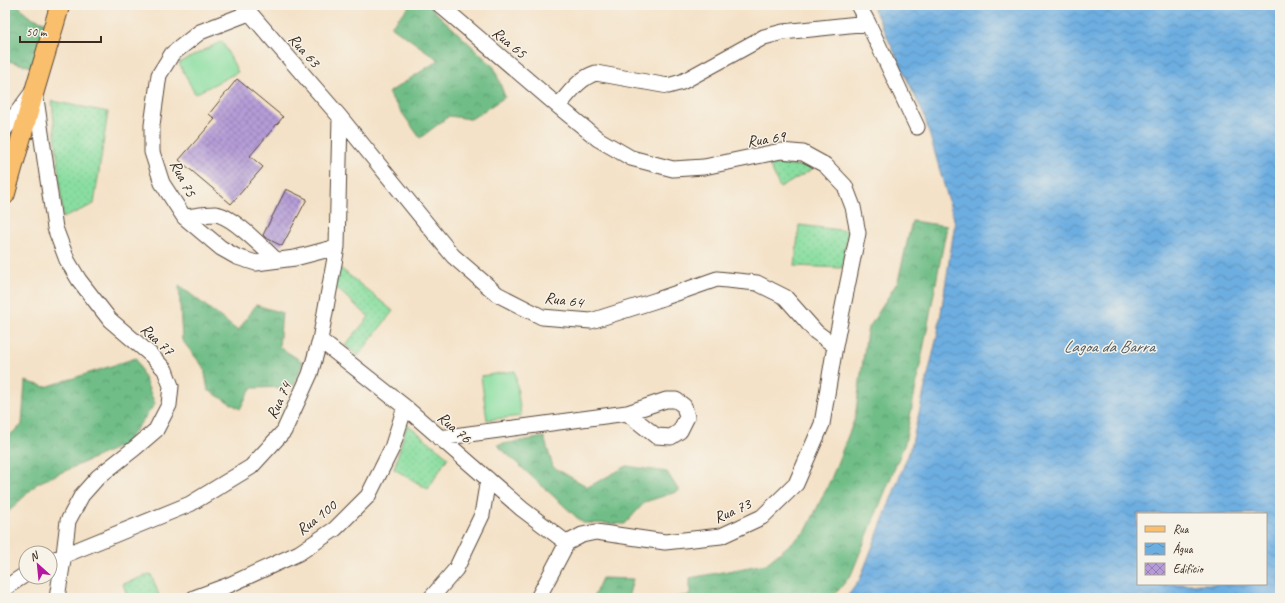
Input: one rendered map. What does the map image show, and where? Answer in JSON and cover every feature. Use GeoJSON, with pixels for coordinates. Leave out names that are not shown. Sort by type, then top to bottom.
{"type":"FeatureCollection","features":[{"type":"Feature","properties":{"kind":"main road"},"geometry":{"type":"LineString","coordinates":[[5,195],[60,5]]}},
{"type":"Feature","properties":{"kind":"street","name":"Rua 65"},"geometry":{"type":"LineString","coordinates":[[440,5],[558,106]]}},
{"type":"Feature","properties":{"kind":"street"},"geometry":{"type":"LineString","coordinates":[[858,5],[917,127]]}},
{"type":"Feature","properties":{"kind":"street","name":"Rua 63"},"geometry":{"type":"LineString","coordinates":[[246,9],[340,117]]}},
{"type":"Feature","properties":{"kind":"street","name":"Rua 75"},"geometry":{"type":"LineString","coordinates":[[246,9],[200,32],[172,54],[159,75],[152,125],[152,152],[162,182],[184,216],[221,248],[237,257],[256,262],[294,258],[337,247]]}},
{"type":"Feature","properties":{"kind":"street"},"geometry":{"type":"LineString","coordinates":[[558,106],[580,81],[596,73],[668,86],[682,82],[764,37],[783,32],[868,23]]}},
{"type":"Feature","properties":{"kind":"street"},"geometry":{"type":"LineString","coordinates":[[5,129],[35,89]]}},
{"type":"Feature","properties":{"kind":"street","name":"Rua 77"},"geometry":{"type":"LineString","coordinates":[[35,89],[55,228],[67,260],[79,280],[110,320],[151,355],[165,370],[171,386],[168,406],[156,430],[136,448],[98,477],[82,495],[68,521],[57,598]]}},
{"type":"Feature","properties":{"kind":"street","name":"Rua 69"},"geometry":{"type":"LineString","coordinates":[[558,106],[598,139],[632,158],[673,168],[704,168],[781,151],[803,153],[825,165],[844,186],[853,207],[858,233],[836,346]]}},
{"type":"Feature","properties":{"kind":"street","name":"Rua 74"},"geometry":{"type":"LineString","coordinates":[[58,557],[190,504],[251,467],[284,431],[310,374],[320,340],[337,247],[340,117]]}},
{"type":"Feature","properties":{"kind":"street","name":"Rua 64"},"geometry":{"type":"LineString","coordinates":[[340,117],[453,256],[497,294],[542,317],[591,321],[657,300],[717,278],[757,283],[785,297],[816,332],[836,346]]}},
{"type":"Feature","properties":{"kind":"street"},"geometry":{"type":"LineString","coordinates":[[184,216],[216,214],[224,216],[276,260]]}},
{"type":"Feature","properties":{"kind":"street","name":"Rua 76"},"geometry":{"type":"LineString","coordinates":[[320,340],[405,407],[522,509],[567,542]]}},
{"type":"Feature","properties":{"kind":"street","name":"Rua 73"},"geometry":{"type":"LineString","coordinates":[[567,542],[582,535],[596,532],[665,542],[720,536],[762,517],[796,484],[822,424],[836,346]]}},
{"type":"Feature","properties":{"kind":"street","name":"Rua 100"},"geometry":{"type":"LineString","coordinates":[[194,598],[229,585],[299,554],[335,529],[368,496],[392,448],[405,407]]}},
{"type":"Feature","properties":{"kind":"street"},"geometry":{"type":"LineString","coordinates":[[439,438],[627,414]]}},
{"type":"Feature","properties":{"kind":"street"},"geometry":{"type":"LineString","coordinates":[[431,598],[456,569],[479,522],[482,515],[488,479]]}},
{"type":"Feature","properties":{"kind":"street"},"geometry":{"type":"LineString","coordinates":[[538,598],[567,542]]}},
{"type":"Feature","properties":{"kind":"street"},"geometry":{"type":"LineString","coordinates":[[5,588],[18,579]]}},
{"type":"Feature","properties":{"kind":"green space"},"geometry":{"type":"Polygon","coordinates":[[[5,5],[18,5],[28,16],[47,23],[31,67],[5,60],[5,41],[8,33],[5,33],[5,5]]]}},
{"type":"Feature","properties":{"kind":"green space"},"geometry":{"type":"Polygon","coordinates":[[[411,5],[428,5],[494,67],[505,97],[471,119],[449,116],[420,138],[388,93],[439,60],[391,26],[411,5]]]}},
{"type":"Feature","properties":{"kind":"green space"},"geometry":{"type":"Polygon","coordinates":[[[222,41],[238,72],[195,94],[179,63],[222,41]]]}},
{"type":"Feature","properties":{"kind":"green space"},"geometry":{"type":"Polygon","coordinates":[[[52,101],[108,112],[94,204],[63,218],[52,101]]]}},
{"type":"Feature","properties":{"kind":"green space"},"geometry":{"type":"Polygon","coordinates":[[[769,164],[816,167],[780,188],[769,164]]]}},
{"type":"Feature","properties":{"kind":"green space"},"geometry":{"type":"Polygon","coordinates":[[[912,221],[947,226],[905,443],[851,575],[832,598],[801,598],[794,594],[785,598],[671,598],[690,595],[690,578],[766,564],[806,531],[831,479],[855,418],[867,331],[898,281],[912,221]]]}},
{"type":"Feature","properties":{"kind":"green space"},"geometry":{"type":"Polygon","coordinates":[[[799,225],[848,231],[842,268],[795,266],[799,225]]]}},
{"type":"Feature","properties":{"kind":"green space"},"geometry":{"type":"Polygon","coordinates":[[[339,267],[393,311],[358,356],[345,345],[369,317],[334,286],[339,267]]]}},
{"type":"Feature","properties":{"kind":"green space"},"geometry":{"type":"Polygon","coordinates":[[[179,285],[238,331],[256,305],[282,313],[279,347],[303,362],[293,387],[251,388],[240,409],[208,390],[204,368],[182,340],[179,285]]]}},
{"type":"Feature","properties":{"kind":"green space"},"geometry":{"type":"Polygon","coordinates":[[[136,358],[155,404],[125,444],[38,483],[5,515],[5,439],[22,425],[25,381],[46,387],[136,358]]]}},
{"type":"Feature","properties":{"kind":"green space"},"geometry":{"type":"Polygon","coordinates":[[[515,371],[521,416],[487,420],[481,376],[515,371]]]}},
{"type":"Feature","properties":{"kind":"green space"},"geometry":{"type":"Polygon","coordinates":[[[407,424],[448,457],[428,489],[394,469],[407,424]]]}},
{"type":"Feature","properties":{"kind":"green space"},"geometry":{"type":"Polygon","coordinates":[[[544,437],[553,467],[588,487],[627,466],[667,472],[679,491],[645,502],[625,524],[583,523],[497,445],[544,437]]]}},
{"type":"Feature","properties":{"kind":"green space"},"geometry":{"type":"Polygon","coordinates":[[[151,574],[160,598],[128,598],[123,584],[151,574]]]}},
{"type":"Feature","properties":{"kind":"green space"},"geometry":{"type":"Polygon","coordinates":[[[602,578],[633,579],[628,598],[593,598],[602,578]]]}},
{"type":"Feature","properties":{"kind":"water","name":"Lagoa da Barra"},"geometry":{"type":"Polygon","coordinates":[[[872,5],[1280,5],[1280,598],[846,598],[860,579],[911,447],[938,332],[955,223],[924,115],[872,5]]]}},
{"type":"Feature","properties":{"kind":"building"},"geometry":{"type":"Polygon","coordinates":[[[237,79],[283,117],[250,156],[263,167],[231,204],[179,160],[215,119],[209,114],[237,79]]]}},
{"type":"Feature","properties":{"kind":"building"},"geometry":{"type":"Polygon","coordinates":[[[286,189],[307,199],[282,246],[263,235],[286,189]]]}}]}
